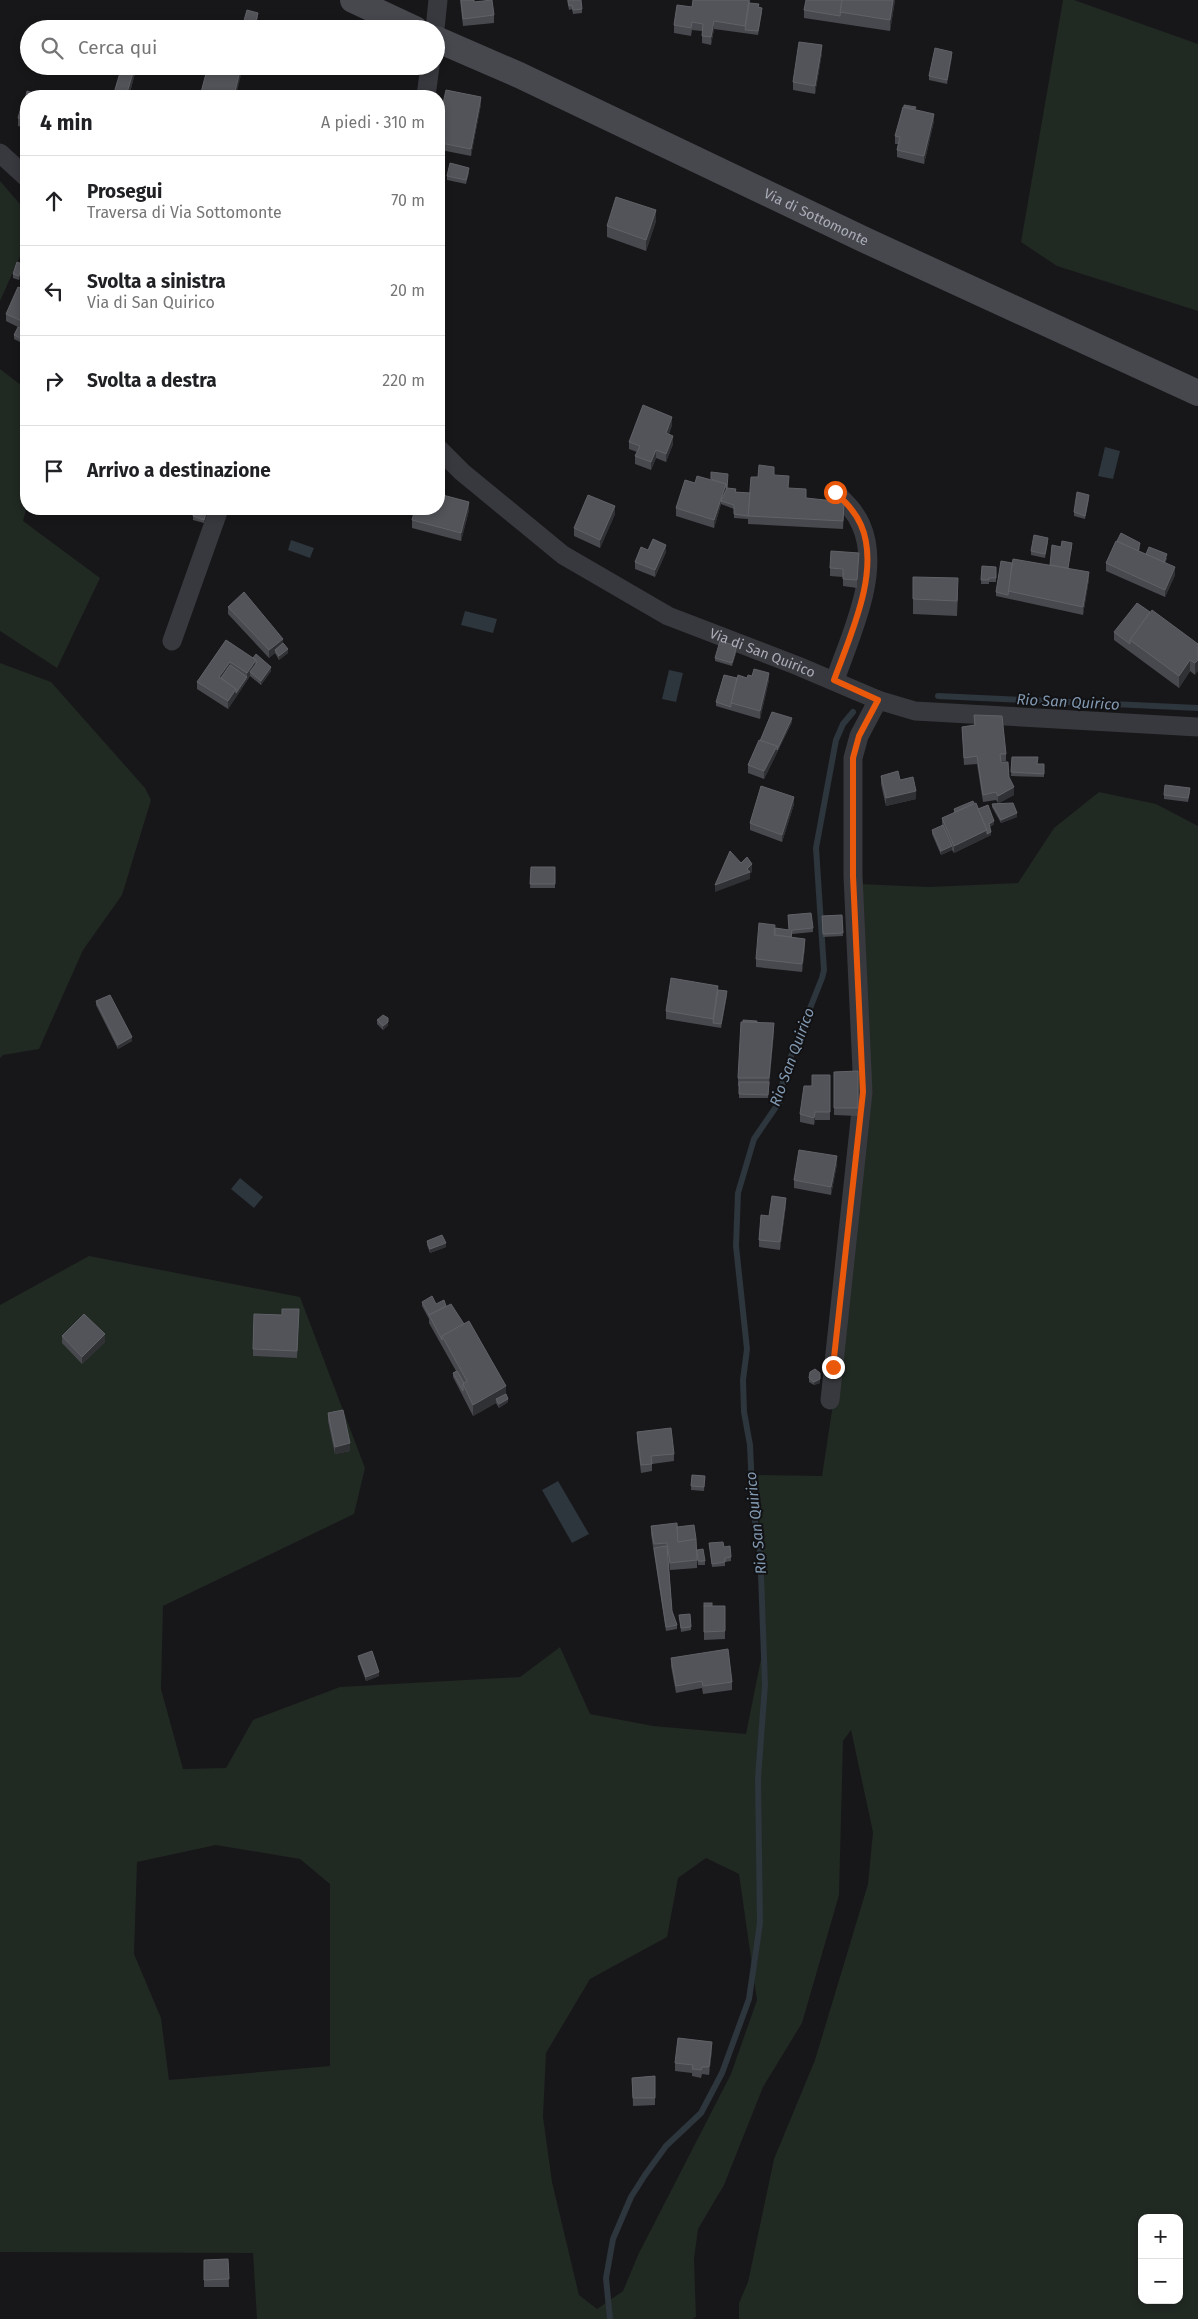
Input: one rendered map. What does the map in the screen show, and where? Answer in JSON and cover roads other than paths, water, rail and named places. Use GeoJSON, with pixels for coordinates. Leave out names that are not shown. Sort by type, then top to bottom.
{"type":"FeatureCollection","features":[{"type":"Feature","properties":{"kind":"main road"},"geometry":{"type":"LineString","coordinates":[[353,0],[396,20]]}},
{"type":"Feature","properties":{"kind":"main road","name":"Via di Sottomonte"},"geometry":{"type":"LineString","coordinates":[[445,42],[519,75],[867,241],[1198,393]]}},
{"type":"Feature","properties":{"kind":"street"},"geometry":{"type":"LineString","coordinates":[[436,20],[438,0]]}},
{"type":"Feature","properties":{"kind":"street"},"geometry":{"type":"LineString","coordinates":[[427,90],[429,75]]}},
{"type":"Feature","properties":{"kind":"street"},"geometry":{"type":"LineString","coordinates":[[0,153],[20,171]]}},
{"type":"Feature","properties":{"kind":"street","name":"Via di San Quirico"},"geometry":{"type":"LineString","coordinates":[[445,455],[462,472],[563,554],[668,616],[834,680],[878,700],[915,712],[1198,727]]}},
{"type":"Feature","properties":{"kind":"street"},"geometry":{"type":"LineString","coordinates":[[834,680],[866,590],[866,542],[861,525],[852,509],[835,492]]}},
{"type":"Feature","properties":{"kind":"street"},"geometry":{"type":"LineString","coordinates":[[172,641],[216,515]]}},
{"type":"Feature","properties":{"kind":"street"},"geometry":{"type":"LineString","coordinates":[[830,1400],[863,1092],[853,876],[853,758],[859,736],[878,700]]}},
{"type":"Feature","properties":{"kind":"waterway","name":"Rio San Quirico"},"geometry":{"type":"LineString","coordinates":[[938,696],[1198,708]]}},
{"type":"Feature","properties":{"kind":"waterway","name":"Rio San Quirico"},"geometry":{"type":"LineString","coordinates":[[610,2319],[606,2278],[613,2239],[631,2197],[666,2146],[701,2113],[722,2073],[749,1999],[760,1923],[758,1778],[765,1685],[760,1547],[753,1510],[750,1445],[744,1412],[743,1380],[747,1349],[736,1246],[738,1193],[754,1139],[780,1101],[784,1074],[824,970],[816,848],[836,740],[843,724],[853,712]]}}]}
